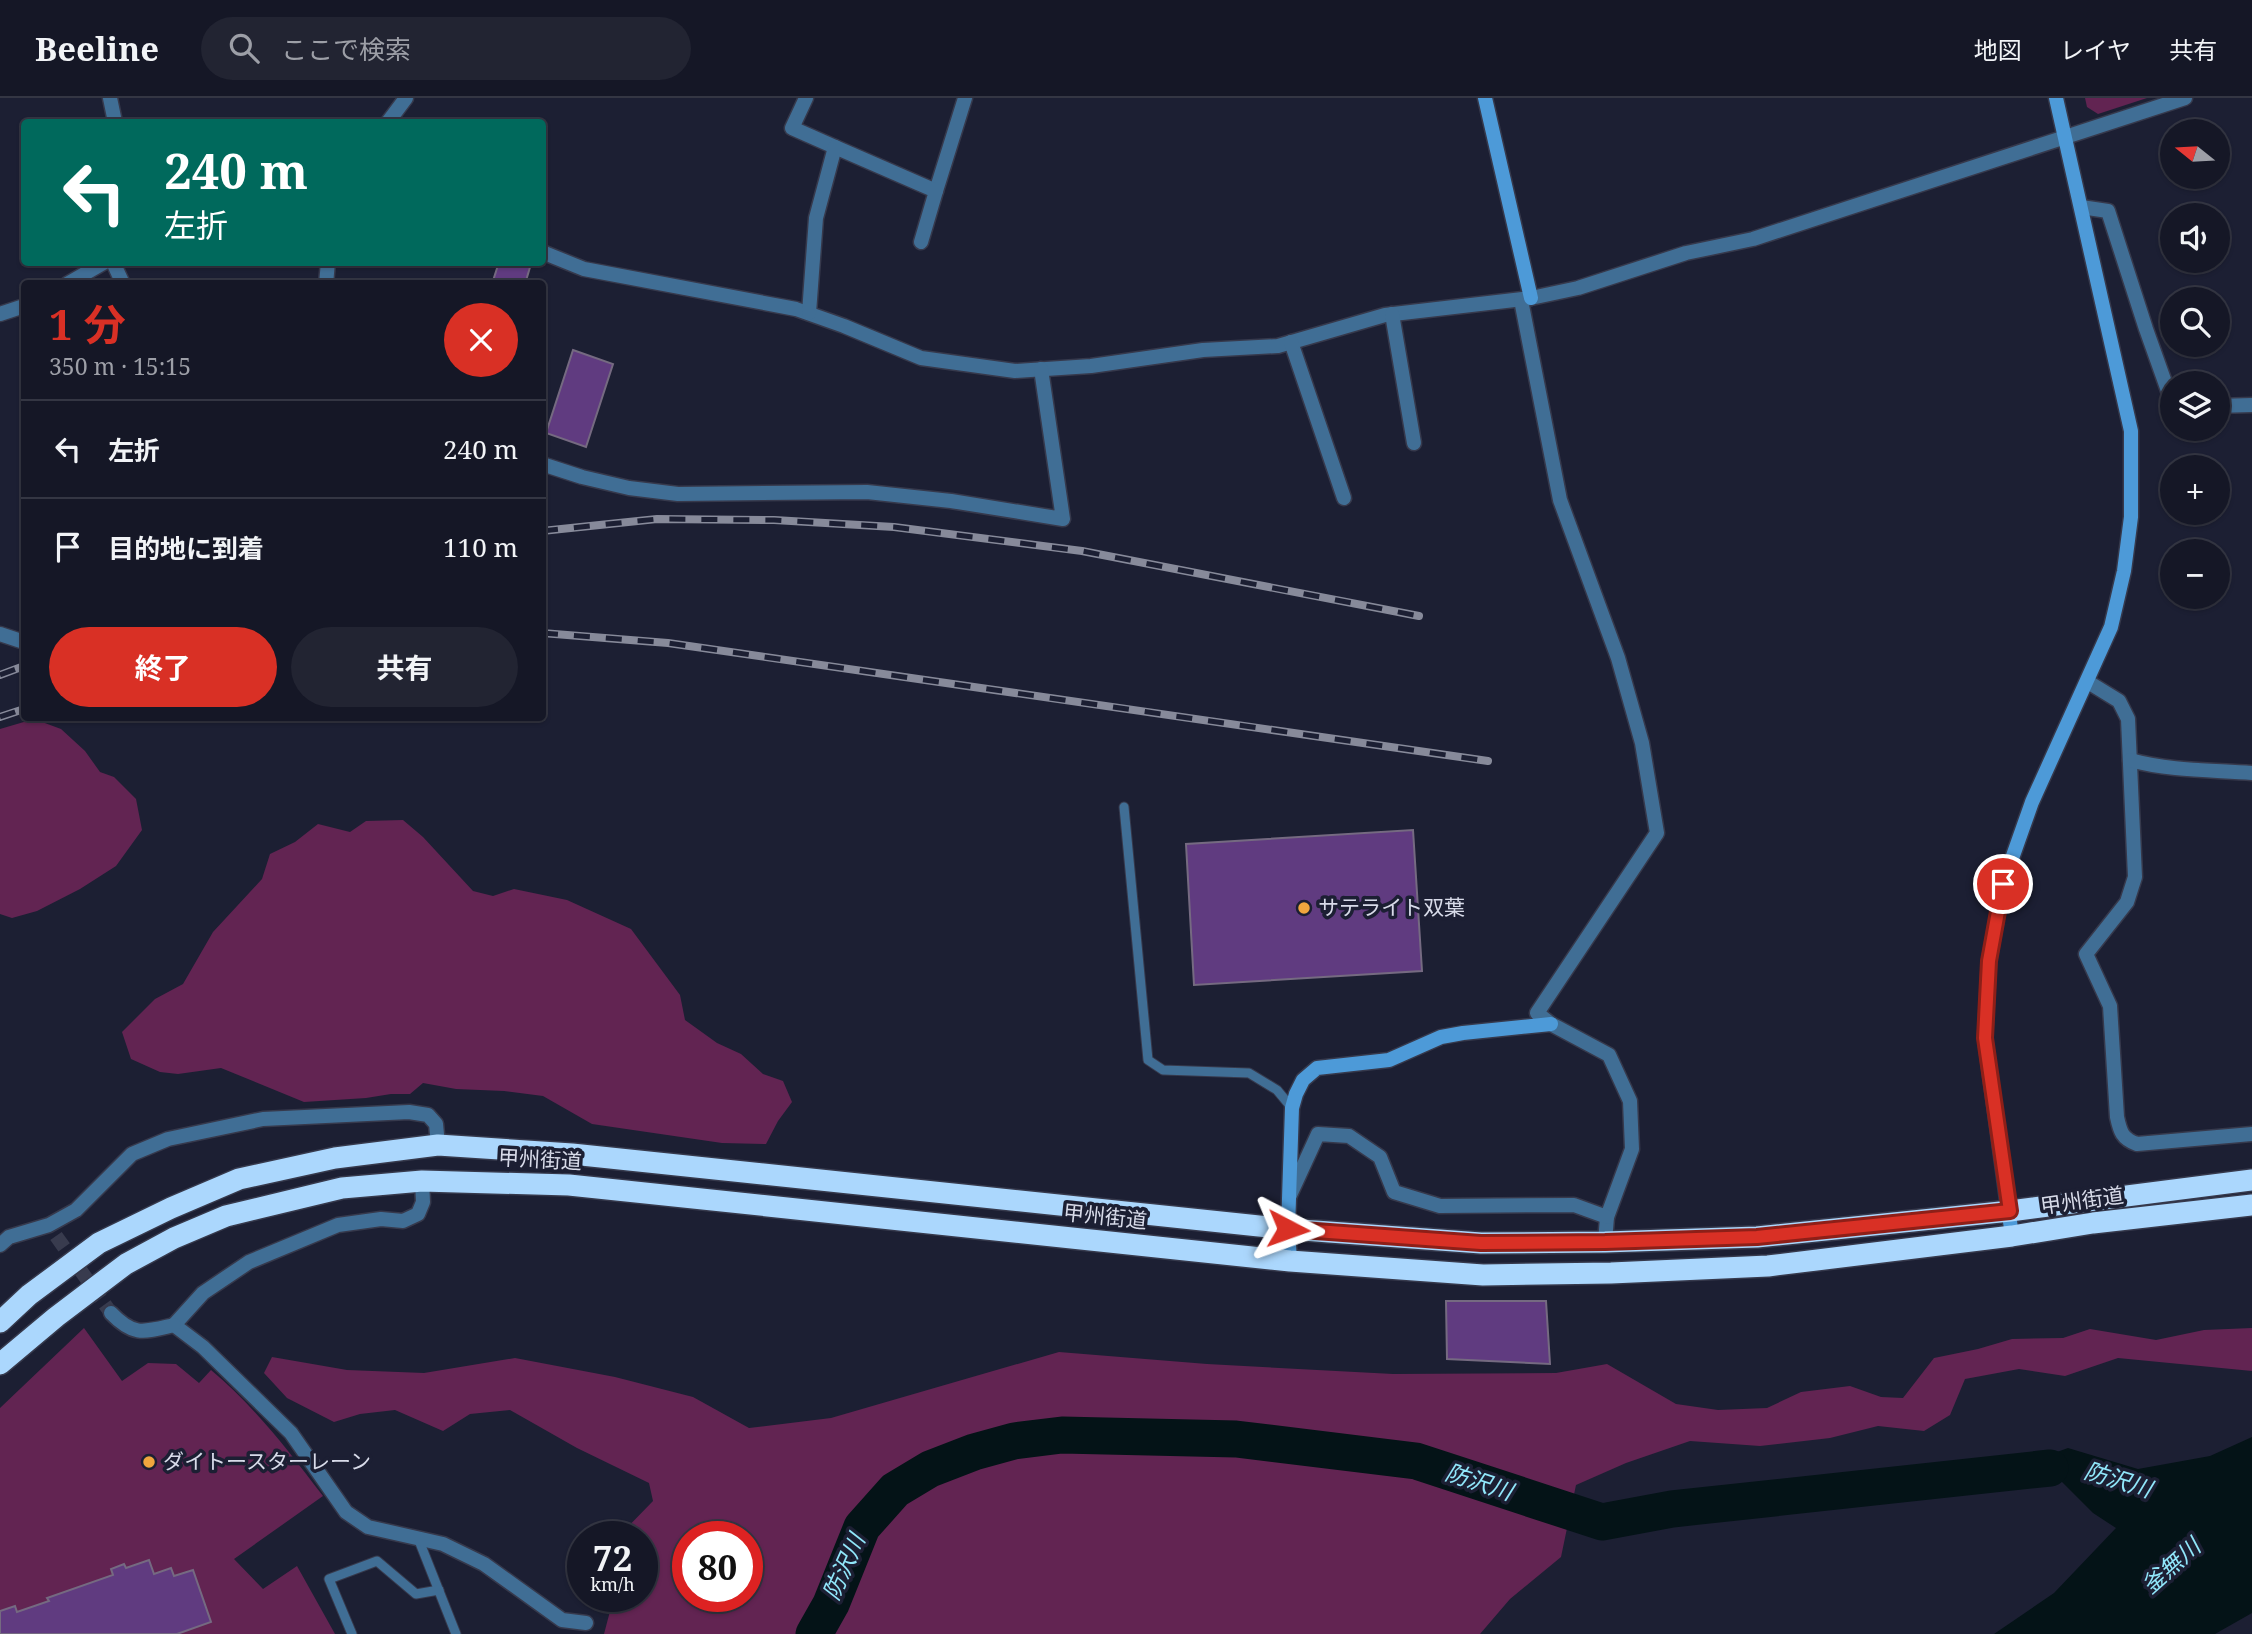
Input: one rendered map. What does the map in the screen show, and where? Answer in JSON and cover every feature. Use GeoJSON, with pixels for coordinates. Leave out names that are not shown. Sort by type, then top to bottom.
{"type":"FeatureCollection","features":[{"type":"Feature","properties":{"kind":"highway","name":"甲州街道"},"geometry":{"type":"LineString","coordinates":[[0,1322],[29,1295],[99,1243],[239,1179],[335,1158],[438,1146],[572,1154],[1288,1229],[1481,1243],[1757,1237],[2010,1211],[2252,1180]]}},
{"type":"Feature","properties":{"kind":"highway","name":"甲州街道"},"geometry":{"type":"LineString","coordinates":[[0,1364],[126,1264],[174,1238],[226,1216],[341,1188],[422,1181],[569,1185],[1290,1261],[1483,1275],[1768,1266],[2011,1236],[2092,1223],[2252,1205]]}},
{"type":"Feature","properties":{"kind":"street"},"geometry":{"type":"LineString","coordinates":[[110,98],[114,119]]}},
{"type":"Feature","properties":{"kind":"street"},"geometry":{"type":"LineString","coordinates":[[390,119],[406,98]]}},
{"type":"Feature","properties":{"kind":"street"},"geometry":{"type":"LineString","coordinates":[[806,98],[792,128],[936,191]]}},
{"type":"Feature","properties":{"kind":"street"},"geometry":{"type":"LineString","coordinates":[[921,242],[965,98]]}},
{"type":"Feature","properties":{"kind":"street"},"geometry":{"type":"LineString","coordinates":[[1485,98],[1526,299],[1560,500],[1618,658],[1642,743],[1657,833],[1536,1013],[1609,1055],[1630,1101],[1632,1149],[1606,1217],[1605,1242]]}},
{"type":"Feature","properties":{"kind":"street"},"geometry":{"type":"LineString","coordinates":[[2011,1236],[2010,1211],[1985,1038],[1989,961],[2003,884],[2032,802],[2111,627],[2124,571],[2131,517],[2131,431],[2056,98]]}},
{"type":"Feature","properties":{"kind":"street"},"geometry":{"type":"LineString","coordinates":[[546,254],[584,269],[796,309],[921,358],[1016,370],[1091,366],[1203,350],[1278,346],[1392,314],[1526,299],[1578,288],[1686,253],[1753,239],[2065,138],[2167,101],[2185,98]]}},
{"type":"Feature","properties":{"kind":"street"},"geometry":{"type":"LineString","coordinates":[[809,313],[816,218],[835,147]]}},
{"type":"Feature","properties":{"kind":"street"},"geometry":{"type":"LineString","coordinates":[[2081,207],[2108,211],[2161,371]]}},
{"type":"Feature","properties":{"kind":"street"},"geometry":{"type":"LineString","coordinates":[[73,280],[96,266]]}},
{"type":"Feature","properties":{"kind":"street"},"geometry":{"type":"LineString","coordinates":[[0,314],[21,307]]}},
{"type":"Feature","properties":{"kind":"street"},"geometry":{"type":"LineString","coordinates":[[1392,314],[1414,443]]}},
{"type":"Feature","properties":{"kind":"street"},"geometry":{"type":"LineString","coordinates":[[1291,342],[1345,498]]}},
{"type":"Feature","properties":{"kind":"street"},"geometry":{"type":"LineString","coordinates":[[546,465],[629,488],[678,494],[867,492],[951,501],[1063,519],[1041,369]]}},
{"type":"Feature","properties":{"kind":"street"},"geometry":{"type":"LineString","coordinates":[[2230,406],[2252,405]]}},
{"type":"Feature","properties":{"kind":"street"},"geometry":{"type":"LineString","coordinates":[[0,634],[21,641]]}},
{"type":"Feature","properties":{"kind":"street"},"geometry":{"type":"LineString","coordinates":[[2088,682],[2119,701],[2127,719],[2130,760],[2135,877],[2127,902],[2087,954],[2110,1006],[2120,1132],[2128,1141],[2137,1144],[2252,1135]]}},
{"type":"Feature","properties":{"kind":"street"},"geometry":{"type":"LineString","coordinates":[[2130,760],[2178,769],[2252,773]]}},
{"type":"Feature","properties":{"kind":"street"},"geometry":{"type":"LineString","coordinates":[[1290,1261],[1288,1229],[1292,1108],[1303,1080],[1317,1068],[1389,1060],[1441,1037],[1551,1024]]}},
{"type":"Feature","properties":{"kind":"street"},"geometry":{"type":"LineString","coordinates":[[0,1245],[9,1237],[52,1231],[132,1153],[168,1139],[263,1119],[409,1112],[428,1115],[436,1124],[438,1146]]}},
{"type":"Feature","properties":{"kind":"street"},"geometry":{"type":"LineString","coordinates":[[1289,1196],[1318,1134],[1349,1136],[1380,1157],[1394,1192],[1440,1206],[1574,1205],[1606,1217]]}},
{"type":"Feature","properties":{"kind":"street"},"geometry":{"type":"LineString","coordinates":[[111,1313],[125,1327],[145,1332],[174,1325],[203,1293],[249,1262],[338,1225],[382,1219],[403,1221],[418,1214],[423,1202],[422,1181]]}},
{"type":"Feature","properties":{"kind":"street"},"geometry":{"type":"LineString","coordinates":[[174,1325],[203,1347],[290,1433],[346,1512],[368,1527],[443,1544],[484,1564],[562,1620],[586,1623]]}},
{"type":"Feature","properties":{"kind":"lane"},"geometry":{"type":"LineString","coordinates":[[1124,807],[1148,1060],[1163,1070],[1250,1073],[1277,1090],[1292,1108]]}},
{"type":"Feature","properties":{"kind":"lane"},"geometry":{"type":"LineString","coordinates":[[418,1538],[456,1634]]}},
{"type":"Feature","properties":{"kind":"lane"},"geometry":{"type":"LineString","coordinates":[[352,1634],[329,1579],[377,1560],[416,1594],[439,1590]]}},
{"type":"Feature","properties":{"kind":"shaded area"},"geometry":{"type":"Polygon","coordinates":[[[2085,98],[2147,98],[2098,114],[2087,107],[2085,98]]]}},
{"type":"Feature","properties":{"kind":"shaded area"},"geometry":{"type":"Polygon","coordinates":[[[27,721],[39,721],[61,729],[85,751],[100,772],[114,777],[136,799],[142,830],[116,866],[80,889],[37,911],[12,918],[0,914],[0,729],[27,721]]]}},
{"type":"Feature","properties":{"kind":"shaded area"},"geometry":{"type":"Polygon","coordinates":[[[403,820],[423,837],[473,891],[493,896],[514,889],[567,900],[631,929],[680,995],[685,1020],[717,1043],[741,1054],[763,1074],[783,1081],[792,1102],[766,1144],[722,1143],[592,1124],[543,1096],[456,1089],[423,1083],[410,1094],[304,1102],[221,1068],[178,1074],[160,1072],[131,1059],[122,1032],[155,999],[183,984],[213,932],[262,879],[270,854],[295,842],[318,824],[350,832],[366,821],[403,820]]]}},
{"type":"Feature","properties":{"kind":"shaded area","name":"ダイトースターレーン"},"geometry":{"type":"Polygon","coordinates":[[[84,1328],[122,1381],[148,1363],[176,1364],[199,1383],[211,1370],[257,1414],[284,1445],[323,1496],[234,1559],[263,1589],[297,1566],[335,1634],[0,1634],[0,1408],[84,1328]]]}},
{"type":"Feature","properties":{"kind":"shaded area"},"geometry":{"type":"Polygon","coordinates":[[[2252,1328],[2252,1371],[2118,1358],[2065,1376],[2019,1369],[1965,1379],[1950,1415],[1924,1431],[1878,1426],[1830,1438],[1760,1446],[1690,1441],[1626,1463],[1576,1485],[1561,1557],[1510,1599],[1480,1634],[604,1634],[610,1612],[658,1612],[658,1521],[634,1521],[653,1501],[649,1483],[577,1448],[510,1410],[470,1414],[443,1431],[395,1410],[360,1414],[334,1422],[287,1398],[264,1373],[272,1357],[347,1370],[424,1373],[515,1358],[615,1377],[693,1397],[749,1428],[831,1418],[1059,1352],[1207,1364],[1393,1374],[1556,1373],[1607,1364],[1676,1404],[1718,1410],[1767,1408],[1801,1392],[1850,1386],[1881,1397],[1903,1398],[1934,1358],[2012,1339],[2063,1338],[2090,1329],[2156,1340],[2204,1330],[2252,1328]]]}},
{"type":"Feature","properties":{"kind":"water","name":"釜無川"},"geometry":{"type":"Polygon","coordinates":[[[2252,1437],[2252,1613],[2215,1634],[1994,1634],[2054,1593],[2116,1528],[2093,1513],[2060,1480],[1996,1474],[2068,1448],[2138,1469],[2210,1456],[2252,1437]]]}},
{"type":"Feature","properties":{"kind":"building"},"geometry":{"type":"Polygon","coordinates":[[[498,266],[530,266],[526,280],[493,280],[498,266]]]}},
{"type":"Feature","properties":{"kind":"building"},"geometry":{"type":"Polygon","coordinates":[[[573,350],[613,364],[586,447],[546,433],[573,350]]]}},
{"type":"Feature","properties":{"kind":"building","name":"サテライト双葉"},"geometry":{"type":"Polygon","coordinates":[[[1413,830],[1422,971],[1194,985],[1186,844],[1413,830]]]}},
{"type":"Feature","properties":{"kind":"building"},"geometry":{"type":"Polygon","coordinates":[[[1446,1301],[1546,1301],[1550,1364],[1447,1359],[1446,1301]]]}},
{"type":"Feature","properties":{"kind":"building"},"geometry":{"type":"Polygon","coordinates":[[[149,1560],[154,1574],[171,1568],[174,1576],[193,1570],[211,1622],[177,1634],[0,1634],[0,1611],[15,1606],[17,1612],[49,1601],[47,1598],[113,1575],[111,1569],[124,1564],[126,1568],[149,1560]]]}},
{"type":"Feature","properties":{"kind":"waterway","name":"防沢川"},"geometry":{"type":"LineString","coordinates":[[814,1634],[831,1604],[862,1527],[895,1490],[930,1469],[974,1452],[1014,1441],[1062,1435],[1236,1439],[1416,1461],[1602,1522],[1672,1509],[2050,1468]]}},
{"type":"Feature","properties":{"kind":"tunnel"},"geometry":{"type":"LineString","coordinates":[[56,1236],[111,1313]]}},
{"type":"Feature","properties":{"kind":"railway"},"geometry":{"type":"LineString","coordinates":[[546,531],[657,519],[774,520],[894,527],[1082,551],[1419,616]]}},
{"type":"Feature","properties":{"kind":"railway"},"geometry":{"type":"LineString","coordinates":[[546,633],[668,643],[1488,761]]}},
{"type":"Feature","properties":{"kind":"railway"},"geometry":{"type":"LineString","coordinates":[[0,675],[21,667]]}},
{"type":"Feature","properties":{"kind":"railway"},"geometry":{"type":"LineString","coordinates":[[0,717],[21,710]]}},
{"type":"Feature","properties":{"kind":"place","name":"サテライト双葉"},"geometry":{"type":"Point","coordinates":[1304,908]}},
{"type":"Feature","properties":{"kind":"place","name":"ダイトースターレーン"},"geometry":{"type":"Point","coordinates":[149,1462]}},
{"type":"Feature","properties":{"kind":"route"},"geometry":{"type":"LineString","coordinates":[[1288,1229],[1481,1243],[1605,1242],[1757,1237],[2010,1211],[1985,1038],[1989,961],[2003,884]]}}]}
